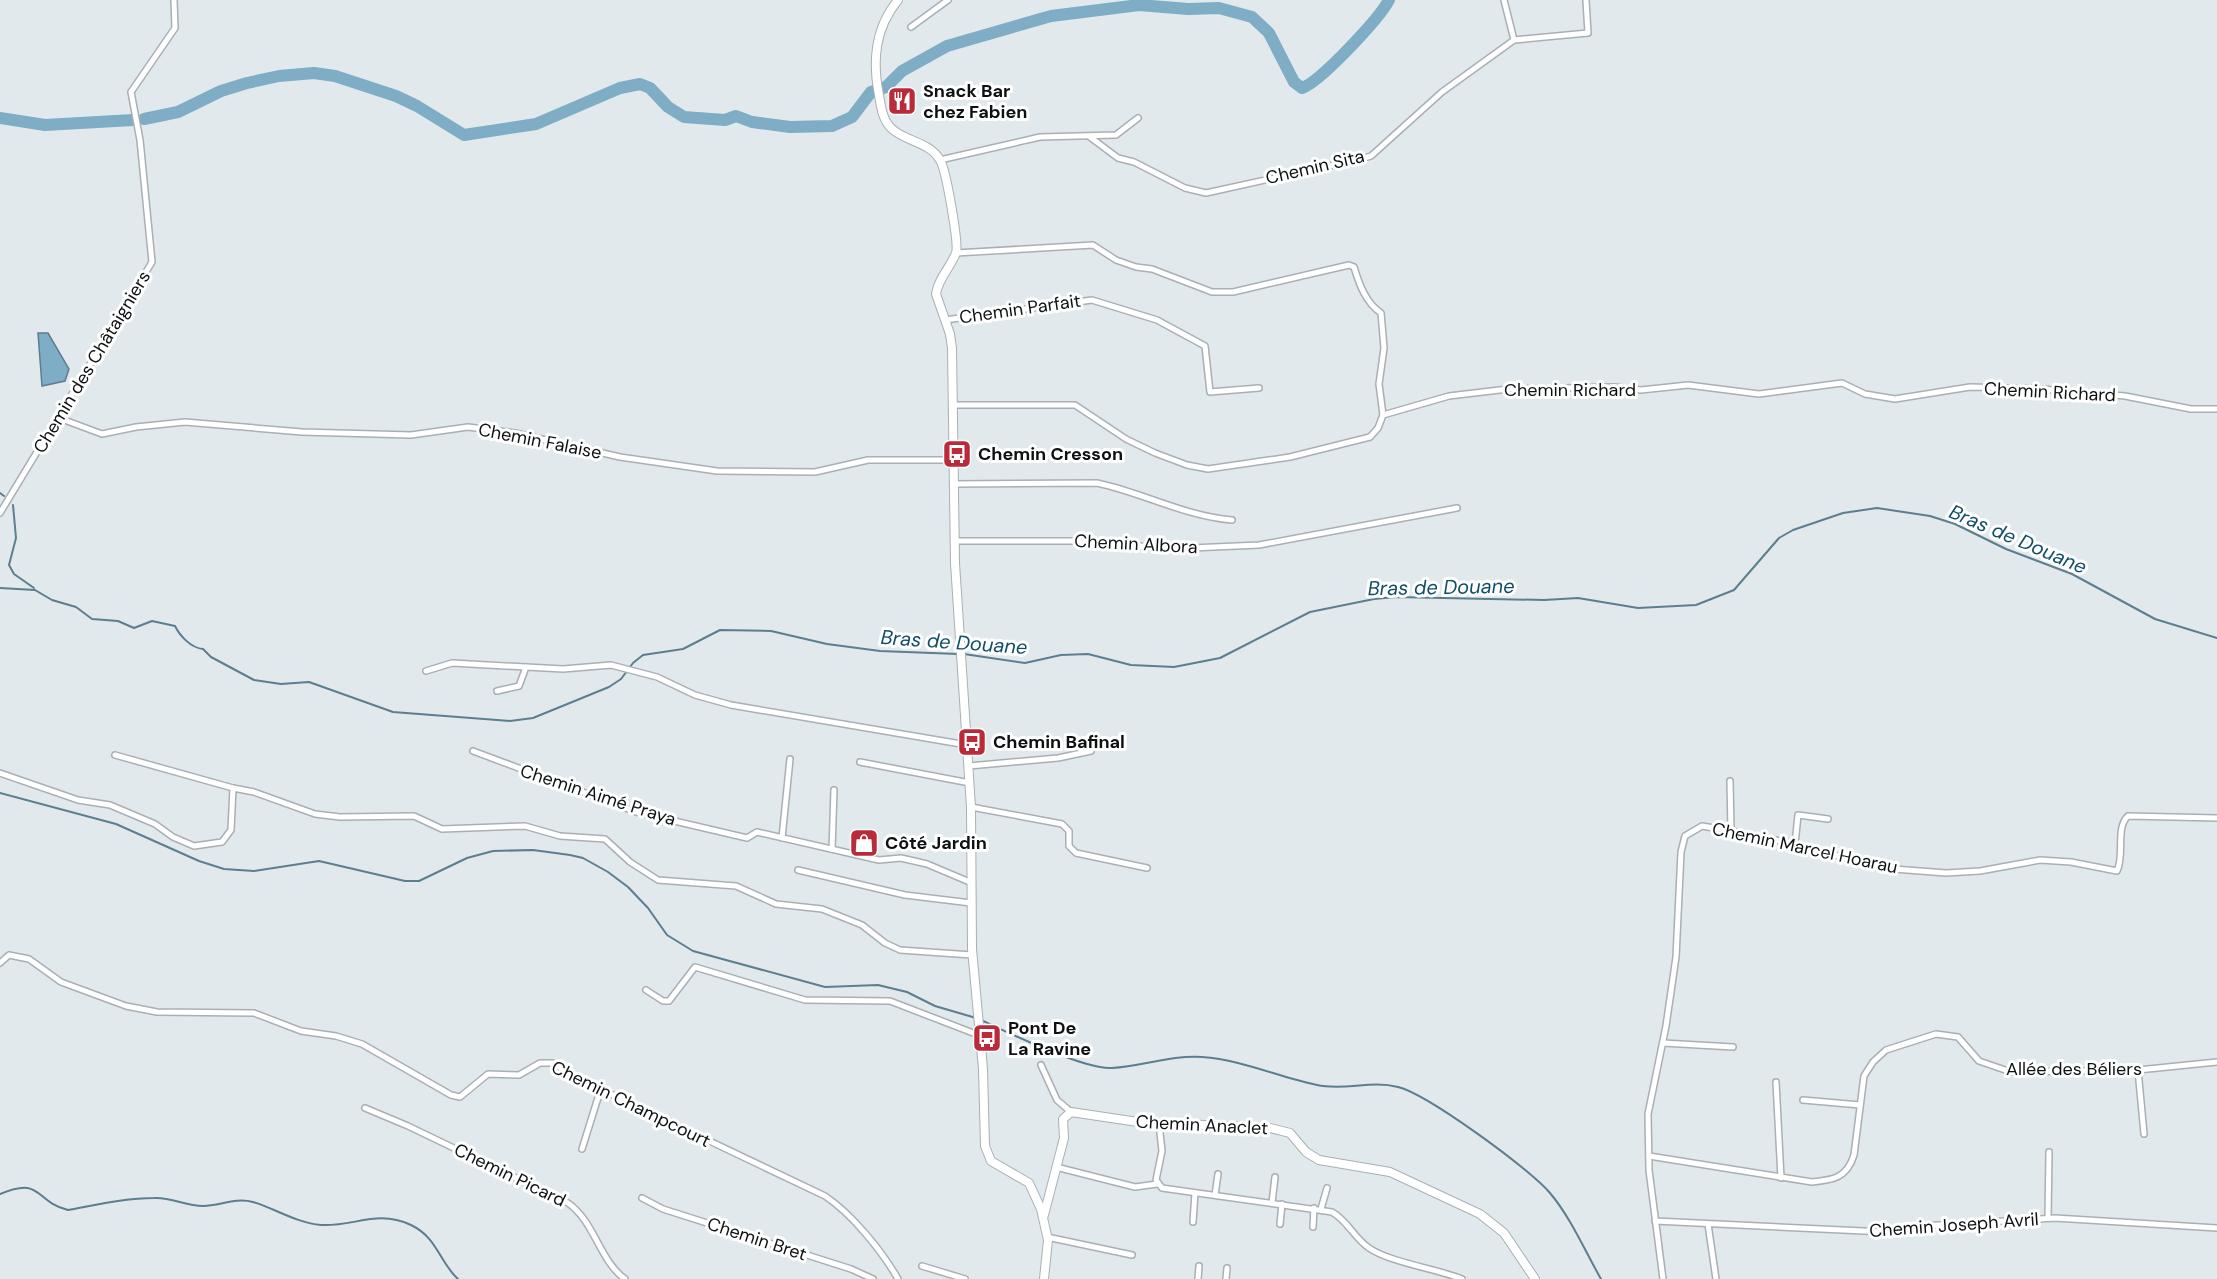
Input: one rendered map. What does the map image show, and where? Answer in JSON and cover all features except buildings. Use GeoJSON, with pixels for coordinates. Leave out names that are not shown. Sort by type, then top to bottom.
{"type":"FeatureCollection","features":[{"type":"Feature","properties":{"kind":"main road"},"geometry":{"type":"LineString","coordinates":[[898,0],[883,25],[876,47],[874,70],[881,108],[886,122],[894,130],[931,150],[940,160],[948,183],[957,236],[956,253],[936,294],[952,348],[955,541],[971,807],[972,955],[981,1033],[987,1155],[995,1163],[1029,1183],[1044,1216],[1048,1256],[1044,1279]]}},
{"type":"Feature","properties":{"kind":"main road"},"geometry":{"type":"LineString","coordinates":[[1044,1216],[1064,1138],[1063,1119],[1071,1112]]}},
{"type":"Feature","properties":{"kind":"main road","name":"Chemin Anaclet"},"geometry":{"type":"LineString","coordinates":[[1071,1112],[1159,1124],[1281,1130],[1295,1136],[1306,1152],[1319,1160],[1378,1169],[1406,1179],[1480,1214],[1493,1223],[1514,1245],[1535,1279]]}},
{"type":"Feature","properties":{"kind":"street","name":"Chemin des Châtaigniers"},"geometry":{"type":"LineString","coordinates":[[0,513],[152,262],[140,140],[131,92],[174,28],[174,0]]}},
{"type":"Feature","properties":{"kind":"street"},"geometry":{"type":"LineString","coordinates":[[911,27],[948,0]]}},
{"type":"Feature","properties":{"kind":"street"},"geometry":{"type":"LineString","coordinates":[[1504,0],[1514,40],[1588,33],[1586,0]]}},
{"type":"Feature","properties":{"kind":"street","name":"Chemin Sita"},"geometry":{"type":"LineString","coordinates":[[1090,137],[1118,158],[1134,162],[1185,188],[1206,193],[1361,159],[1371,156],[1442,92],[1514,40]]}},
{"type":"Feature","properties":{"kind":"street"},"geometry":{"type":"LineString","coordinates":[[940,160],[1040,137],[1116,135],[1138,118]]}},
{"type":"Feature","properties":{"kind":"street"},"geometry":{"type":"LineString","coordinates":[[952,405],[1075,405],[1126,439],[1155,453],[1187,465],[1208,469],[1290,457],[1370,437],[1378,428],[1383,415],[1379,384],[1384,348],[1381,313],[1374,308],[1365,294],[1354,267],[1349,265],[1315,271],[1233,292],[1212,292],[1152,269],[1136,267],[1116,260],[1093,245],[956,253]]}},
{"type":"Feature","properties":{"kind":"street","name":"Chemin Parfait"},"geometry":{"type":"LineString","coordinates":[[945,320],[1092,300],[1157,320],[1205,346],[1210,392],[1259,388]]}},
{"type":"Feature","properties":{"kind":"street","name":"Chemin Richard"},"geometry":{"type":"LineString","coordinates":[[1383,415],[1449,396],[1508,389],[1614,387],[1641,390],[1688,385],[1759,394],[1842,383],[1865,394],[1895,399],[1970,387],[2042,389],[2125,396],[2191,409],[2217,409]]}},
{"type":"Feature","properties":{"kind":"street","name":"Chemin Falaise"},"geometry":{"type":"LineString","coordinates":[[58,418],[102,434],[136,427],[185,422],[302,432],[411,435],[468,428],[515,433],[620,457],[717,471],[815,472],[868,460],[952,460]]}},
{"type":"Feature","properties":{"kind":"street"},"geometry":{"type":"LineString","coordinates":[[953,484],[1097,483],[1118,487],[1185,513],[1233,520]]}},
{"type":"Feature","properties":{"kind":"street","name":"Chemin Albora"},"geometry":{"type":"LineString","coordinates":[[955,541],[1092,540],[1169,549],[1259,545],[1457,508]]}},
{"type":"Feature","properties":{"kind":"street"},"geometry":{"type":"LineString","coordinates":[[426,670],[452,663],[575,669],[601,665],[623,666],[665,680],[695,695],[731,705],[967,745]]}},
{"type":"Feature","properties":{"kind":"street"},"geometry":{"type":"LineString","coordinates":[[497,691],[519,686],[526,666]]}},
{"type":"Feature","properties":{"kind":"street","name":"Chemin Aimé Praya"},"geometry":{"type":"LineString","coordinates":[[473,751],[636,812],[747,838],[757,832],[879,860],[901,858],[927,864],[972,883]]}},
{"type":"Feature","properties":{"kind":"street"},"geometry":{"type":"LineString","coordinates":[[969,766],[1058,758],[1091,751]]}},
{"type":"Feature","properties":{"kind":"street"},"geometry":{"type":"LineString","coordinates":[[116,755],[254,792],[315,814],[339,817],[414,816],[442,829],[525,826],[560,836],[606,839],[630,862],[658,880],[736,886],[776,904],[822,909],[862,925],[885,943],[900,950],[972,955]]}},
{"type":"Feature","properties":{"kind":"street"},"geometry":{"type":"LineString","coordinates":[[782,838],[790,759]]}},
{"type":"Feature","properties":{"kind":"street"},"geometry":{"type":"LineString","coordinates":[[860,762],[970,783]]}},
{"type":"Feature","properties":{"kind":"street"},"geometry":{"type":"LineString","coordinates":[[0,773],[78,800],[110,805],[155,824],[173,837],[194,846],[222,842],[231,830],[233,788]]}},
{"type":"Feature","properties":{"kind":"street"},"geometry":{"type":"LineString","coordinates":[[1730,781],[1731,831]]}},
{"type":"Feature","properties":{"kind":"street"},"geometry":{"type":"LineString","coordinates":[[832,849],[834,790]]}},
{"type":"Feature","properties":{"kind":"street"},"geometry":{"type":"LineString","coordinates":[[971,807],[1062,824],[1069,831],[1069,846],[1076,853],[1147,868]]}},
{"type":"Feature","properties":{"kind":"street"},"geometry":{"type":"LineString","coordinates":[[1790,811],[1798,815],[1828,819]]}},
{"type":"Feature","properties":{"kind":"street"},"geometry":{"type":"LineString","coordinates":[[1795,844],[1798,815]]}},
{"type":"Feature","properties":{"kind":"street","name":"Chemin Marcel Hoarau"},"geometry":{"type":"LineString","coordinates":[[1664,1279],[1655,1221],[1648,1114],[1663,1043],[1676,957],[1681,852],[1685,836],[1702,826],[1795,844],[1892,868],[1969,872],[2040,860],[2071,862],[2117,871],[2122,854],[2122,826],[2128,816],[2217,818]]}},
{"type":"Feature","properties":{"kind":"street"},"geometry":{"type":"LineString","coordinates":[[798,870],[905,895],[971,903]]}},
{"type":"Feature","properties":{"kind":"street","name":"Chemin Champcourt"},"geometry":{"type":"LineString","coordinates":[[0,963],[9,955],[29,959],[62,982],[126,1006],[157,1012],[254,1013],[301,1031],[353,1041],[390,1058],[451,1095],[464,1095],[488,1074],[519,1075],[535,1065],[547,1062],[834,1202],[884,1255],[898,1279]]}},
{"type":"Feature","properties":{"kind":"street"},"geometry":{"type":"LineString","coordinates":[[646,990],[663,1001],[669,1001],[695,967],[805,1000],[890,1001],[981,1033]]}},
{"type":"Feature","properties":{"kind":"street","name":"Allée des Béliers"},"geometry":{"type":"LineString","coordinates":[[1649,1155],[1781,1178],[1812,1182],[1831,1180],[1845,1173],[1854,1155],[1864,1076],[1886,1050],[1936,1034],[1958,1037],[1979,1061],[2011,1071],[2138,1070],[2217,1062]]}},
{"type":"Feature","properties":{"kind":"street"},"geometry":{"type":"LineString","coordinates":[[1663,1043],[1733,1047]]}},
{"type":"Feature","properties":{"kind":"street"},"geometry":{"type":"LineString","coordinates":[[1041,1065],[1057,1100],[1071,1112]]}},
{"type":"Feature","properties":{"kind":"street"},"geometry":{"type":"LineString","coordinates":[[2138,1070],[2144,1134]]}},
{"type":"Feature","properties":{"kind":"street"},"geometry":{"type":"LineString","coordinates":[[1776,1082],[1781,1178]]}},
{"type":"Feature","properties":{"kind":"street"},"geometry":{"type":"LineString","coordinates":[[582,1149],[601,1088]]}},
{"type":"Feature","properties":{"kind":"street"},"geometry":{"type":"LineString","coordinates":[[1803,1100],[1860,1105]]}},
{"type":"Feature","properties":{"kind":"street","name":"Chemin Picard"},"geometry":{"type":"LineString","coordinates":[[365,1108],[408,1126],[568,1203],[586,1220],[614,1268],[625,1279]]}},
{"type":"Feature","properties":{"kind":"street"},"geometry":{"type":"LineString","coordinates":[[1157,1184],[1162,1151],[1159,1124]]}},
{"type":"Feature","properties":{"kind":"street"},"geometry":{"type":"LineString","coordinates":[[2048,1218],[2049,1152]]}},
{"type":"Feature","properties":{"kind":"street"},"geometry":{"type":"LineString","coordinates":[[1056,1167],[1135,1187],[1157,1184],[1167,1189],[1317,1209],[1340,1217],[1368,1248],[1462,1279]]}},
{"type":"Feature","properties":{"kind":"street"},"geometry":{"type":"LineString","coordinates":[[1215,1195],[1218,1174]]}},
{"type":"Feature","properties":{"kind":"street"},"geometry":{"type":"LineString","coordinates":[[1272,1203],[1275,1177]]}},
{"type":"Feature","properties":{"kind":"street"},"geometry":{"type":"LineString","coordinates":[[1313,1227],[1317,1209],[1327,1188]]}},
{"type":"Feature","properties":{"kind":"street"},"geometry":{"type":"LineString","coordinates":[[1193,1222],[1195,1193]]}},
{"type":"Feature","properties":{"kind":"street","name":"Chemin Bret"},"geometry":{"type":"LineString","coordinates":[[642,1198],[663,1209],[851,1269],[873,1279]]}},
{"type":"Feature","properties":{"kind":"street"},"geometry":{"type":"LineString","coordinates":[[1280,1224],[1282,1204]]}},
{"type":"Feature","properties":{"kind":"street","name":"Chemin Joseph Avril"},"geometry":{"type":"LineString","coordinates":[[1655,1221],[1885,1232],[1906,1227],[2048,1218],[2217,1228]]}},
{"type":"Feature","properties":{"kind":"street"},"geometry":{"type":"LineString","coordinates":[[1708,1224],[1716,1279]]}},
{"type":"Feature","properties":{"kind":"street"},"geometry":{"type":"LineString","coordinates":[[1047,1237],[1132,1255]]}},
{"type":"Feature","properties":{"kind":"street"},"geometry":{"type":"LineString","coordinates":[[922,1266],[965,1279]]}},
{"type":"Feature","properties":{"kind":"street"},"geometry":{"type":"LineString","coordinates":[[1198,1279],[1199,1266]]}},
{"type":"Feature","properties":{"kind":"street"},"geometry":{"type":"LineString","coordinates":[[1226,1279],[1227,1268]]}},
{"type":"Feature","properties":{"kind":"street"},"geometry":{"type":"LineString","coordinates":[[1438,1279],[1443,1272]]}},
{"type":"Feature","properties":{"kind":"water"},"geometry":{"type":"Polygon","coordinates":[[[38,333],[48,333],[69,369],[65,381],[42,386],[38,333]]]}},
{"type":"Feature","properties":{"kind":"waterway"},"geometry":{"type":"LineString","coordinates":[[144,119],[178,112],[221,91],[247,83],[279,76],[314,73],[335,76],[396,96],[464,135],[536,124],[620,88],[640,84],[650,88],[668,107],[684,117],[725,120],[736,116],[752,122],[790,127],[832,126],[852,117],[871,92],[886,87],[902,71],[947,46],[1051,16],[1139,5],[1188,9],[1219,8],[1252,17],[1269,33],[1294,82],[1302,88],[1322,74],[1348,49],[1374,21],[1389,0]]}},
{"type":"Feature","properties":{"kind":"waterway"},"geometry":{"type":"LineString","coordinates":[[0,118],[45,125],[133,120]]}},
{"type":"Feature","properties":{"kind":"waterway"},"geometry":{"type":"LineString","coordinates":[[0,493],[4,496]]}},
{"type":"Feature","properties":{"kind":"waterway"},"geometry":{"type":"LineString","coordinates":[[13,505],[16,538],[9,565],[14,574],[34,588]]}},
{"type":"Feature","properties":{"kind":"waterway","name":"Bras de Douane"},"geometry":{"type":"LineString","coordinates":[[964,654],[1025,663],[1061,655],[1088,654],[1131,665],[1174,667],[1220,658],[1310,612],[1374,599],[1396,597],[1544,600],[1578,598],[1638,608],[1696,605],[1734,590],[1779,538],[1793,530],[1843,513],[1877,508],[1930,516],[1955,524],[2006,549],[2072,574],[2155,619],[2217,638]]}},
{"type":"Feature","properties":{"kind":"waterway","name":"Bras de Douane"},"geometry":{"type":"LineString","coordinates":[[0,588],[35,590],[52,600],[76,607],[92,619],[118,621],[134,628],[152,621],[175,626],[190,644],[203,649],[211,657],[254,680],[281,684],[309,682],[393,712],[510,721],[533,718],[609,687],[621,679],[633,663],[643,655],[683,649],[720,630],[771,631],[827,644],[880,651],[958,654]]}},
{"type":"Feature","properties":{"kind":"waterway"},"geometry":{"type":"LineString","coordinates":[[0,793],[116,824],[199,861],[224,869],[254,871],[319,861],[405,881],[419,881],[467,858],[493,851],[533,850],[570,855],[583,858],[628,887],[648,908],[667,935],[693,951],[825,987],[878,985],[907,992],[935,1006],[976,1018]]}},
{"type":"Feature","properties":{"kind":"waterway"},"geometry":{"type":"LineString","coordinates":[[981,1020],[1047,1050],[1100,1067],[1123,1067],[1179,1058],[1202,1057],[1246,1065],[1327,1087],[1368,1085],[1398,1087],[1454,1117],[1539,1182],[1565,1213],[1601,1279]]}},
{"type":"Feature","properties":{"kind":"waterway"},"geometry":{"type":"LineString","coordinates":[[0,1194],[14,1189],[31,1189],[57,1206],[68,1210],[111,1202],[160,1198],[203,1206],[234,1201],[253,1202],[295,1219],[321,1225],[376,1218],[399,1220],[420,1230],[433,1243],[446,1265],[458,1279]]}},
{"type":"Feature","properties":{"kind":"place","name":"Snack Bar chez Fabien"},"geometry":{"type":"Point","coordinates":[902,101]}},
{"type":"Feature","properties":{"kind":"place","name":"Chemin Cresson"},"geometry":{"type":"Point","coordinates":[957,454]}},
{"type":"Feature","properties":{"kind":"place","name":"Chemin Bafinal"},"geometry":{"type":"Point","coordinates":[972,742]}},
{"type":"Feature","properties":{"kind":"place","name":"Côté Jardin"},"geometry":{"type":"Point","coordinates":[864,843]}},
{"type":"Feature","properties":{"kind":"place","name":"Pont De La Ravine"},"geometry":{"type":"Point","coordinates":[987,1038]}}]}
